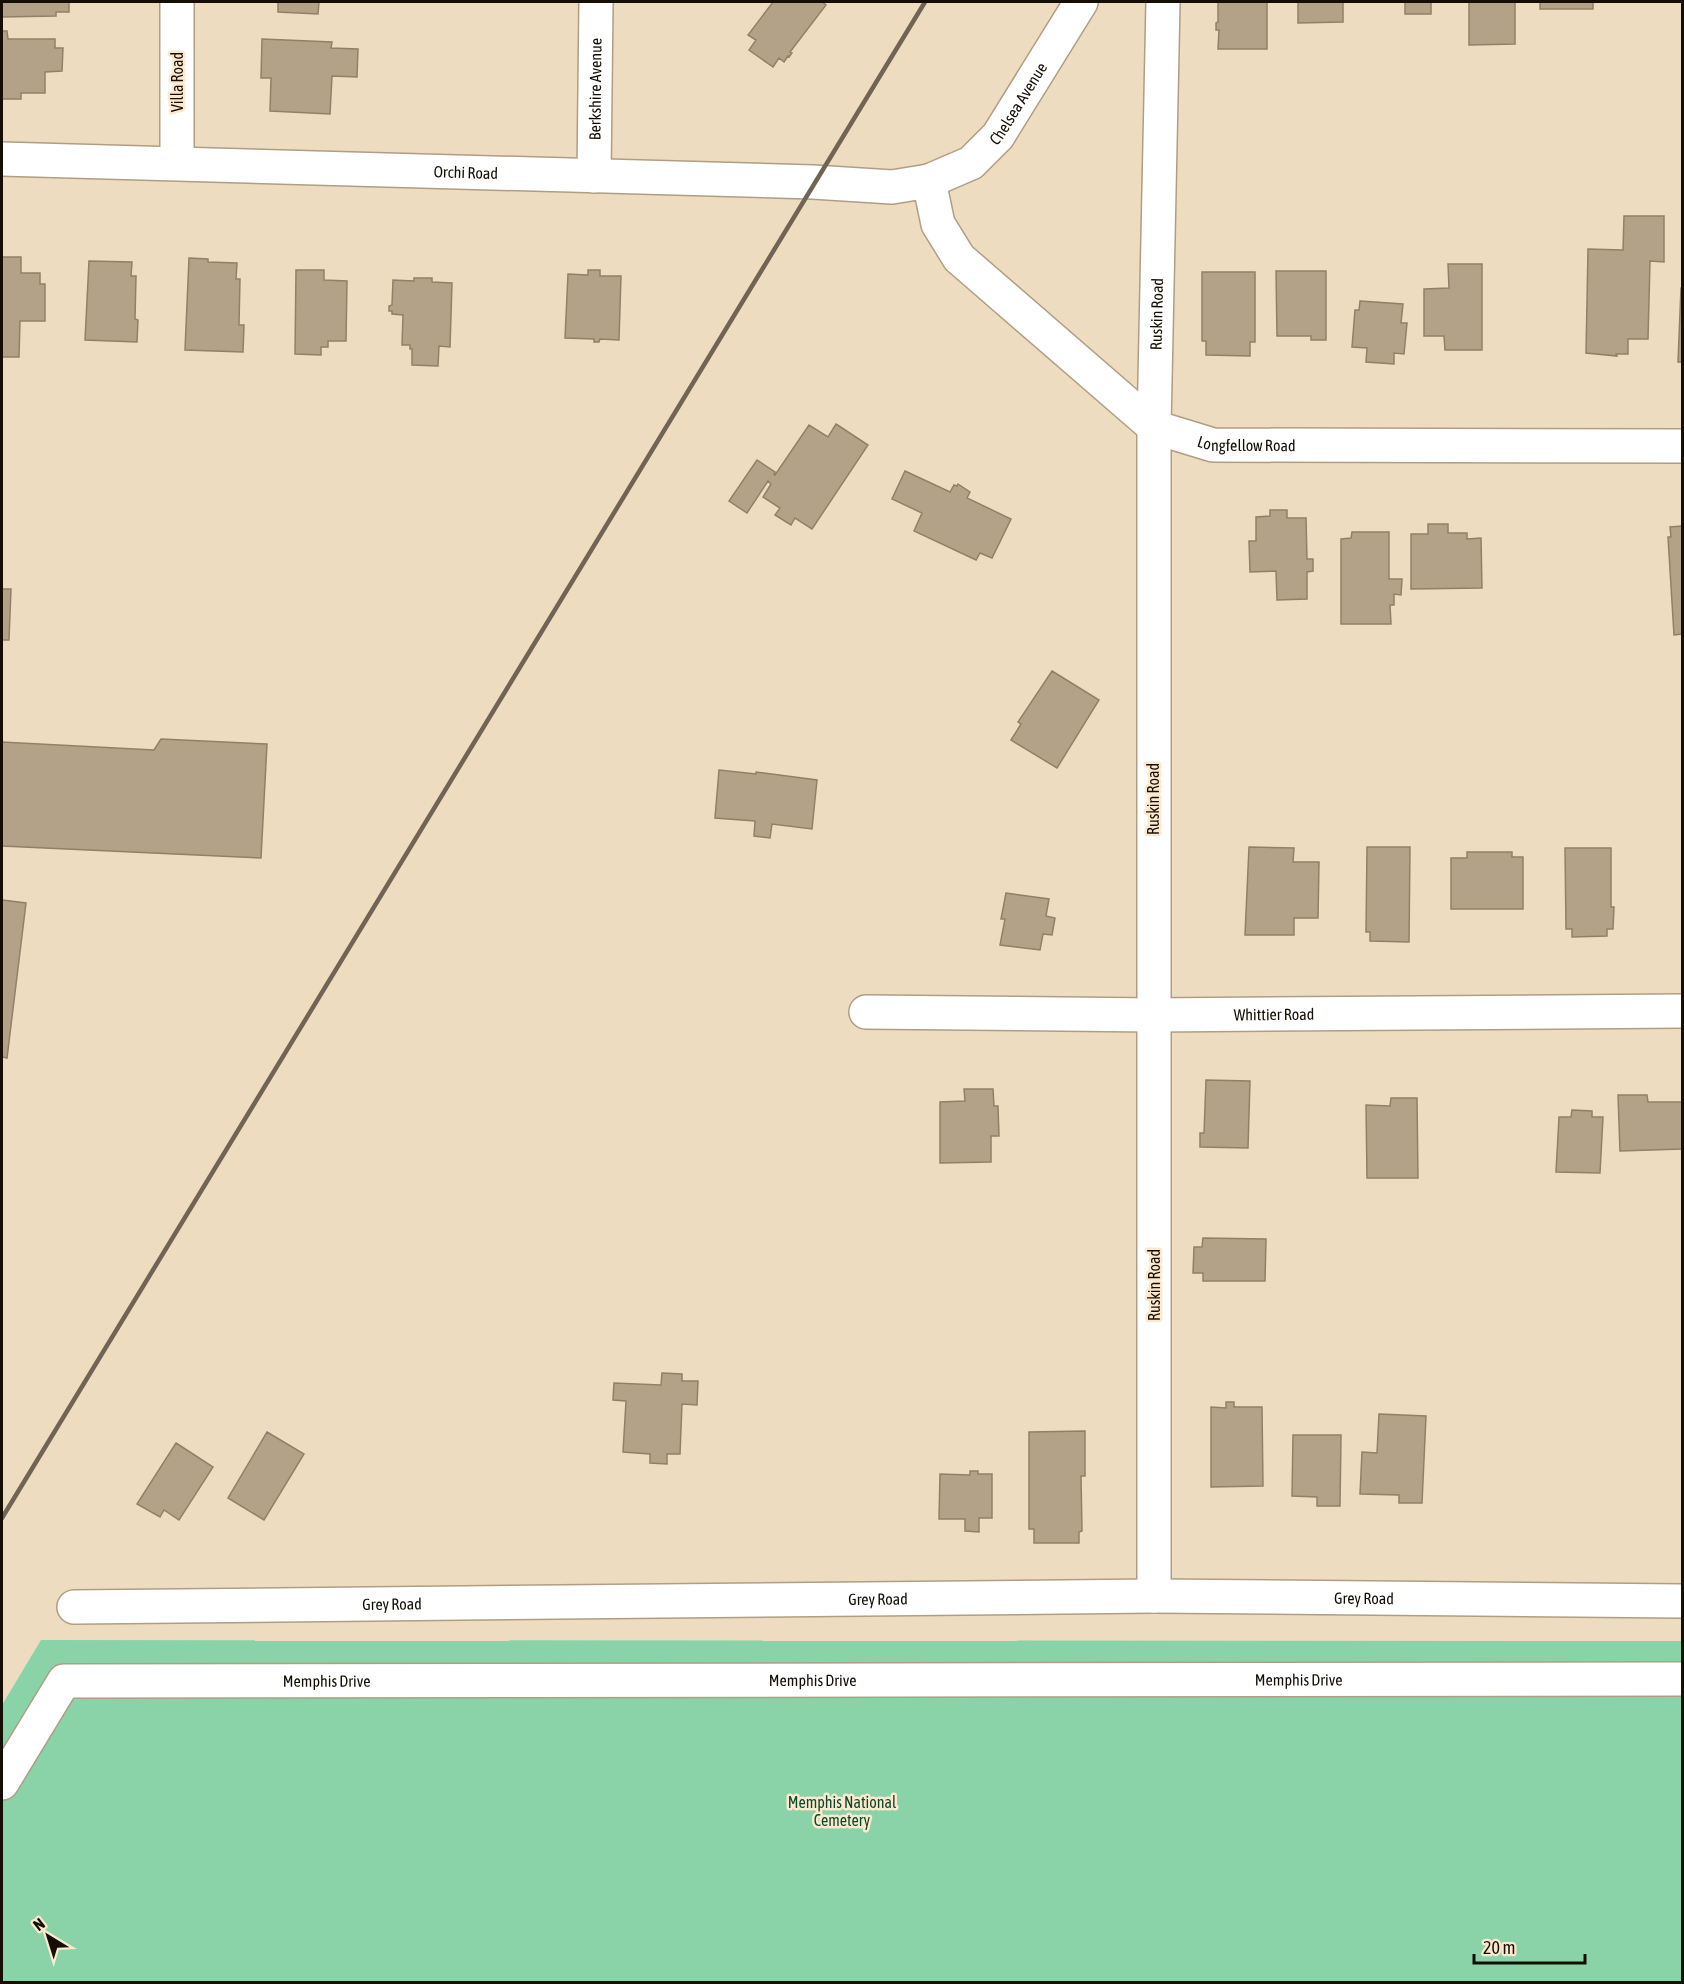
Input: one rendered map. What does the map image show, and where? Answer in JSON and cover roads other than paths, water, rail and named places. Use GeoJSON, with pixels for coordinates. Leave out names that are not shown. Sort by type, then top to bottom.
{"type":"FeatureCollection","features":[{"type":"Feature","properties":{"kind":"street","name":"Villa Road"},"geometry":{"type":"LineString","coordinates":[[177,2],[177,163]]}},
{"type":"Feature","properties":{"kind":"street","name":"Berkshire Avenue"},"geometry":{"type":"LineString","coordinates":[[594,176],[596,2]]}},
{"type":"Feature","properties":{"kind":"street","name":"Chelsea Avenue"},"geometry":{"type":"LineString","coordinates":[[929,181],[971,163],[998,136],[1082,2]]}},
{"type":"Feature","properties":{"kind":"street","name":"Ruskin Road"},"geometry":{"type":"LineString","coordinates":[[1154,1596],[1154,427],[1163,2]]}},
{"type":"Feature","properties":{"kind":"street","name":"Orchi Road"},"geometry":{"type":"LineString","coordinates":[[2,159],[802,182],[892,187],[929,181]]}},
{"type":"Feature","properties":{"kind":"street","name":"Longfellow Road"},"geometry":{"type":"LineString","coordinates":[[929,181],[939,224],[959,258],[1154,427],[1213,445],[1683,446]]}},
{"type":"Feature","properties":{"kind":"street","name":"Whittier Road"},"geometry":{"type":"LineString","coordinates":[[866,1011],[1153,1015],[1683,1011]]}},
{"type":"Feature","properties":{"kind":"street","name":"Grey Road"},"geometry":{"type":"LineString","coordinates":[[74,1607],[1154,1596],[1683,1601]]}},
{"type":"Feature","properties":{"kind":"street","name":"Memphis Drive"},"geometry":{"type":"LineString","coordinates":[[2,1783],[64,1681],[1683,1679]]}},
{"type":"Feature","properties":{"kind":"railway"},"geometry":{"type":"LineString","coordinates":[[2,1518],[925,2]]}},
{"type":"Feature","properties":{"kind":"park label","name":"Memphis National Cemetery"},"geometry":{"type":"Point","coordinates":[842,1811]}}]}
